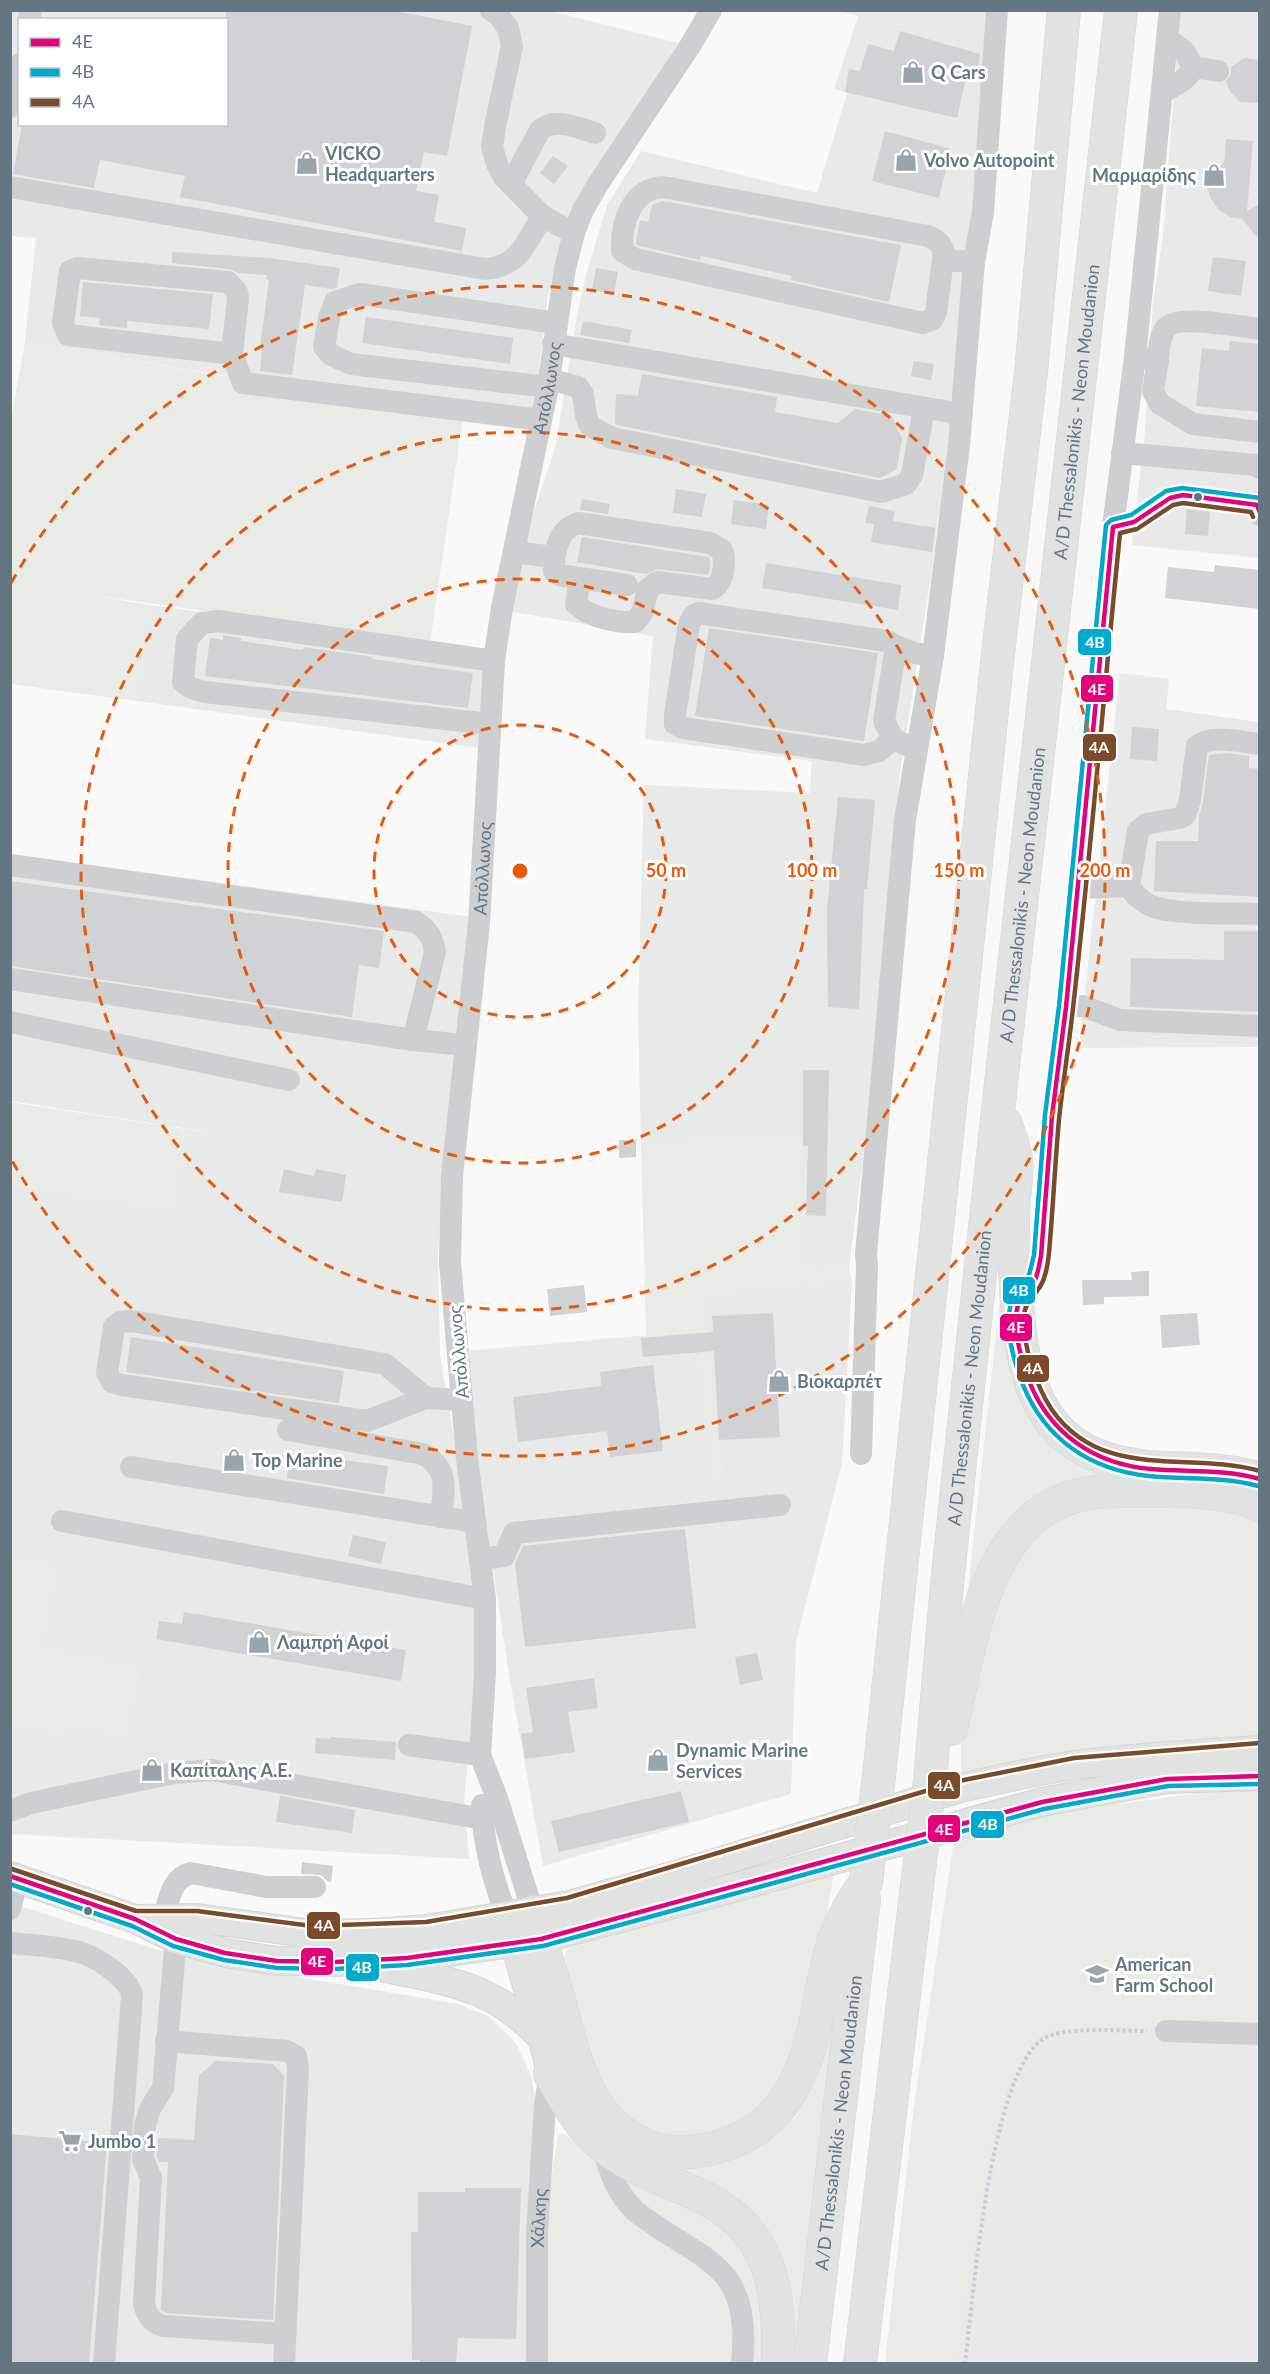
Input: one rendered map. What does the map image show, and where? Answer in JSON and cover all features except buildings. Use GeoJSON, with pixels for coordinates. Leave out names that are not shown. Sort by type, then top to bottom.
{"type":"FeatureCollection","features":[{"type":"Feature","properties":{"kind":"highway","name":"A/D Thessalonikis - Neon Moudanion"},"geometry":{"type":"LineString","coordinates":[[810,2364],[879,1776],[997,666],[1031,372],[1064,10]]}},
{"type":"Feature","properties":{"kind":"highway","name":"A/D Thessalonikis - Neon Moudanion"},"geometry":{"type":"LineString","coordinates":[[860,2364],[930,1780],[948,1573],[1121,10]]}},
{"type":"Feature","properties":{"kind":"highway"},"geometry":{"type":"LineString","coordinates":[[1000,1102],[1016,1159],[1012,1214],[1017,1310],[1021,1349],[1034,1395],[1063,1435],[1078,1446],[1119,1463],[1149,1469],[1229,1471],[1260,1479]]}},
{"type":"Feature","properties":{"kind":"highway"},"geometry":{"type":"LineString","coordinates":[[930,1780],[943,1760],[948,1745],[973,1638],[989,1583],[1008,1545],[1035,1516],[1058,1502],[1100,1491],[1191,1491],[1237,1496],[1260,1505]]}},
{"type":"Feature","properties":{"kind":"highway"},"geometry":{"type":"LineString","coordinates":[[524,1928],[594,2102],[610,2122],[641,2145],[656,2150],[698,2152],[740,2140],[757,2129],[770,2119],[791,2091],[811,2040],[831,1950],[844,1915],[866,1882]]}},
{"type":"Feature","properties":{"kind":"highway"},"geometry":{"type":"LineString","coordinates":[[550,2074],[568,2105],[603,2146],[646,2173],[708,2199],[737,2220],[749,2232],[767,2264],[773,2281],[778,2320],[778,2364]]}},
{"type":"Feature","properties":{"kind":"main road"},"geometry":{"type":"LineString","coordinates":[[170,1928],[198,1918],[312,1934],[524,1928],[569,1905],[992,1781],[1084,1764],[1187,1754],[1260,1750]]}},
{"type":"Feature","properties":{"kind":"main road"},"geometry":{"type":"LineString","coordinates":[[14,1878],[135,1919],[170,1928],[225,1953],[277,1961],[351,1961],[418,1957],[524,1928],[726,1890],[1042,1802],[1167,1779],[1260,1776]]}},
{"type":"Feature","properties":{"kind":"main road"},"geometry":{"type":"LineString","coordinates":[[524,1928],[550,2074]]}},
{"type":"Feature","properties":{"kind":"main road"},"geometry":{"type":"LineString","coordinates":[[351,1961],[448,1982],[488,1995],[520,2014],[542,2038]]}},
{"type":"Feature","properties":{"kind":"street"},"geometry":{"type":"LineString","coordinates":[[491,10],[508,28],[512,46],[492,147],[497,164],[510,184],[542,216],[574,233]]}},
{"type":"Feature","properties":{"kind":"street","name":"Απόλλωνος"},"geometry":{"type":"LineString","coordinates":[[524,1928],[494,1880],[483,1819],[485,1599],[462,1400],[450,1262],[452,1176],[479,923],[494,661],[548,383],[565,268],[574,233],[583,210],[598,184],[690,46],[711,10]]}},
{"type":"Feature","properties":{"kind":"street"},"geometry":{"type":"LineString","coordinates":[[861,1454],[866,1254],[904,820],[933,656],[962,414],[974,262],[983,212],[997,10]]}},
{"type":"Feature","properties":{"kind":"street"},"geometry":{"type":"LineString","coordinates":[[1017,1310],[1036,1278],[1041,1256],[1052,1116],[1066,1007],[1113,526],[1135,357],[1170,10]]}},
{"type":"Feature","properties":{"kind":"street"},"geometry":{"type":"LineString","coordinates":[[1162,93],[1185,79],[1193,67],[1185,52],[1167,39]]}},
{"type":"Feature","properties":{"kind":"street"},"geometry":{"type":"LineString","coordinates":[[1193,67],[1218,71]]}},
{"type":"Feature","properties":{"kind":"street"},"geometry":{"type":"LineString","coordinates":[[10,107],[18,73]]}},
{"type":"Feature","properties":{"kind":"street"},"geometry":{"type":"LineString","coordinates":[[510,184],[540,130],[546,125],[555,123],[595,133]]}},
{"type":"Feature","properties":{"kind":"street"},"geometry":{"type":"LineString","coordinates":[[10,187],[485,269],[499,268],[519,255],[542,216]]}},
{"type":"Feature","properties":{"kind":"street"},"geometry":{"type":"LineString","coordinates":[[663,187],[928,236],[942,247],[943,261],[936,312],[933,319],[923,323],[635,259],[622,251],[622,245],[624,225],[633,203],[652,188],[663,187]]}},
{"type":"Feature","properties":{"kind":"street"},"geometry":{"type":"LineString","coordinates":[[943,261],[974,262]]}},
{"type":"Feature","properties":{"kind":"street"},"geometry":{"type":"LineString","coordinates":[[232,354],[68,335],[63,323],[70,271],[77,268],[228,282],[237,292],[238,298],[232,354],[243,383],[541,420]]}},
{"type":"Feature","properties":{"kind":"street"},"geometry":{"type":"LineString","coordinates":[[924,408],[912,475],[906,484],[881,492],[612,438],[590,426],[586,416],[584,394],[578,387],[351,364],[331,355],[324,347],[329,318],[336,302],[360,294],[962,414]]}},
{"type":"Feature","properties":{"kind":"street"},"geometry":{"type":"LineString","coordinates":[[1260,329],[1190,321],[1176,322],[1168,326],[1162,334],[1154,391],[1160,404],[1193,424],[1260,432]]}},
{"type":"Feature","properties":{"kind":"street"},"geometry":{"type":"LineString","coordinates":[[1135,357],[1158,360]]}},
{"type":"Feature","properties":{"kind":"street"},"geometry":{"type":"LineString","coordinates":[[1122,453],[1256,465],[1260,468]]}},
{"type":"Feature","properties":{"kind":"street"},"geometry":{"type":"LineString","coordinates":[[1113,526],[1134,522],[1170,498],[1183,495],[1259,507]]}},
{"type":"Feature","properties":{"kind":"street"},"geometry":{"type":"LineString","coordinates":[[580,578],[576,604],[585,611],[601,617],[635,622],[642,613],[648,589],[657,582],[708,589],[717,587],[721,582],[724,556],[722,550],[710,543],[578,523],[567,528],[562,534],[554,557],[556,573],[627,585]]}},
{"type":"Feature","properties":{"kind":"street"},"geometry":{"type":"LineString","coordinates":[[514,552],[554,557]]}},
{"type":"Feature","properties":{"kind":"street"},"geometry":{"type":"LineString","coordinates":[[893,739],[879,751],[864,755],[683,728],[675,724],[689,624],[694,615],[698,613],[887,641],[914,653],[933,656]]}},
{"type":"Feature","properties":{"kind":"street"},"geometry":{"type":"LineString","coordinates":[[489,724],[205,692],[183,682],[187,639],[202,623],[218,621],[494,661]]}},
{"type":"Feature","properties":{"kind":"street"},"geometry":{"type":"LineString","coordinates":[[896,646],[884,721],[893,739],[918,750]]}},
{"type":"Feature","properties":{"kind":"street"},"geometry":{"type":"LineString","coordinates":[[1129,886],[1138,831],[1146,824],[1172,820],[1185,815],[1190,800],[1197,746],[1203,741],[1219,740],[1260,744]]}},
{"type":"Feature","properties":{"kind":"street"},"geometry":{"type":"LineString","coordinates":[[10,865],[416,922],[427,929],[433,940],[435,952],[413,1040]]}},
{"type":"Feature","properties":{"kind":"street"},"geometry":{"type":"LineString","coordinates":[[1077,888],[1129,886],[1144,902],[1154,907],[1260,914]]}},
{"type":"Feature","properties":{"kind":"street"},"geometry":{"type":"LineString","coordinates":[[10,979],[413,1040],[466,1045]]}},
{"type":"Feature","properties":{"kind":"street"},"geometry":{"type":"LineString","coordinates":[[1066,1007],[1083,1006],[1119,1020],[1260,1026]]}},
{"type":"Feature","properties":{"kind":"street"},"geometry":{"type":"LineString","coordinates":[[10,1022],[289,1080]]}},
{"type":"Feature","properties":{"kind":"street"},"geometry":{"type":"LineString","coordinates":[[426,1398],[385,1364],[131,1321],[120,1322],[114,1327],[107,1373],[112,1382],[122,1385],[368,1421],[426,1398],[462,1400]]}},
{"type":"Feature","properties":{"kind":"street"},"geometry":{"type":"LineString","coordinates":[[288,1430],[423,1454],[441,1468],[444,1479],[441,1517]]}},
{"type":"Feature","properties":{"kind":"street"},"geometry":{"type":"LineString","coordinates":[[131,1467],[475,1522]]}},
{"type":"Feature","properties":{"kind":"street"},"geometry":{"type":"LineString","coordinates":[[481,1559],[504,1556],[514,1533],[780,1505]]}},
{"type":"Feature","properties":{"kind":"street"},"geometry":{"type":"LineString","coordinates":[[62,1521],[485,1599]]}},
{"type":"Feature","properties":{"kind":"street"},"geometry":{"type":"LineString","coordinates":[[409,1745],[483,1761],[497,1798],[524,1928]]}},
{"type":"Feature","properties":{"kind":"street"},"geometry":{"type":"LineString","coordinates":[[10,1810],[31,1803],[174,1773],[211,1770],[483,1819]]}},
{"type":"Feature","properties":{"kind":"street"},"geometry":{"type":"LineString","coordinates":[[285,2334],[163,2326],[156,2323],[146,2310],[144,2302],[151,2178],[143,2159],[145,2125],[150,2109],[163,2088],[170,1928],[175,1882],[184,1874],[190,1873],[266,1887],[315,1887]]}},
{"type":"Feature","properties":{"kind":"street"},"geometry":{"type":"LineString","coordinates":[[10,1909],[14,1878]]}},
{"type":"Feature","properties":{"kind":"street"},"geometry":{"type":"LineString","coordinates":[[10,1943],[80,1952],[119,1974],[128,1983],[132,1995],[104,2364]]}},
{"type":"Feature","properties":{"kind":"street"},"geometry":{"type":"LineString","coordinates":[[1166,2031],[1260,2034]]}},
{"type":"Feature","properties":{"kind":"street"},"geometry":{"type":"LineString","coordinates":[[166,2041],[287,2051],[296,2056],[298,2079],[284,2364]]}},
{"type":"Feature","properties":{"kind":"street","name":"Χάλκης"},"geometry":{"type":"LineString","coordinates":[[537,2364],[537,2234],[545,2104],[550,2074]]}},
{"type":"Feature","properties":{"kind":"street"},"geometry":{"type":"LineString","coordinates":[[603,2146],[611,2178],[630,2206],[647,2220],[710,2260],[726,2276],[736,2293],[742,2312],[745,2334],[742,2364]]}},
{"type":"Feature","properties":{"kind":"path"},"geometry":{"type":"LineString","coordinates":[[965,2364],[987,2187],[1012,2089],[1025,2061],[1037,2044],[1052,2035],[1085,2031],[1166,2031]]}},
{"type":"Feature","properties":{"kind":"shaded area","name":"VICKO Headquarters"},"geometry":{"type":"Polygon","coordinates":[[[546,10],[678,43],[580,201],[561,241],[547,300],[534,412],[239,378],[25,342],[36,238],[11,236],[10,11],[546,10]]]}},
{"type":"Feature","properties":{"kind":"shaded area"},"geometry":{"type":"Polygon","coordinates":[[[840,11],[986,11],[962,414],[938,517],[900,772],[864,1152],[849,1267],[797,1269],[801,1132],[641,1142],[638,1014],[644,785],[810,793],[812,761],[645,739],[653,636],[508,611],[534,511],[555,448],[577,316],[587,271],[607,205],[641,151],[817,193],[847,93],[834,89],[858,16],[840,11]]]}},
{"type":"Feature","properties":{"kind":"shaded area"},"geometry":{"type":"Polygon","coordinates":[[[1180,11],[1259,11],[1259,558],[1132,545],[1145,431],[1153,302],[1163,236],[1180,11]]]}},
{"type":"Feature","properties":{"kind":"shaded area"},"geometry":{"type":"Polygon","coordinates":[[[25,342],[463,417],[430,643],[84,594],[150,605],[137,701],[11,684],[10,425],[25,342]]]}},
{"type":"Feature","properties":{"kind":"shaded area"},"geometry":{"type":"Polygon","coordinates":[[[150,605],[486,649],[479,748],[137,701],[150,605]]]}},
{"type":"Feature","properties":{"kind":"shaded area"},"geometry":{"type":"Polygon","coordinates":[[[1120,673],[1169,679],[1166,709],[1259,722],[1259,1047],[1079,1048],[1120,673]]]}},
{"type":"Feature","properties":{"kind":"shaded area"},"geometry":{"type":"Polygon","coordinates":[[[11,854],[471,917],[438,1255],[440,1355],[472,1547],[476,1637],[472,1720],[464,1801],[469,1859],[11,1834],[11,1726],[62,1733],[68,1726],[125,1736],[140,1667],[40,1648],[57,1566],[11,1558],[10,1184],[174,1211],[184,1129],[227,1135],[11,1101],[11,854]]]}},
{"type":"Feature","properties":{"kind":"shaded area"},"geometry":{"type":"Polygon","coordinates":[[[10,1102],[184,1129],[174,1211],[11,1184],[10,1102]]]}},
{"type":"Feature","properties":{"kind":"shaded area"},"geometry":{"type":"Polygon","coordinates":[[[801,1131],[797,1269],[849,1267],[852,1282],[739,1287],[739,1295],[700,1299],[723,1476],[715,1477],[696,1331],[646,1335],[641,1142],[801,1131]]]}},
{"type":"Feature","properties":{"kind":"shaded area"},"geometry":{"type":"Polygon","coordinates":[[[1004,1263],[1016,1379],[1125,1474],[1090,1486],[967,1598],[1004,1263]]]}},
{"type":"Feature","properties":{"kind":"shaded area"},"geometry":{"type":"Polygon","coordinates":[[[852,1282],[842,1463],[796,1642],[791,1794],[543,1866],[510,1680],[483,1503],[465,1351],[696,1331],[715,1477],[723,1476],[700,1299],[739,1295],[739,1287],[852,1282]]]}},
{"type":"Feature","properties":{"kind":"shaded area"},"geometry":{"type":"Polygon","coordinates":[[[1118,1500],[1259,1512],[1259,1739],[961,1777],[961,1739],[968,1698],[1013,1556],[1069,1512],[1118,1500]]]}},
{"type":"Feature","properties":{"kind":"shaded area"},"geometry":{"type":"Polygon","coordinates":[[[11,1558],[57,1566],[40,1648],[140,1667],[125,1736],[68,1726],[62,1733],[11,1726],[11,1558]]]}},
{"type":"Feature","properties":{"kind":"shaded area","name":"American Farm School"},"geometry":{"type":"Polygon","coordinates":[[[1240,1788],[1259,1788],[1259,2363],[885,2364],[914,2107],[1038,1818],[1113,1805],[1240,1788]]]}},
{"type":"Feature","properties":{"kind":"shaded area"},"geometry":{"type":"Polygon","coordinates":[[[1240,1788],[1259,1788],[1259,2027],[1059,2028],[1045,2032],[1026,2052],[1007,2091],[989,2145],[956,2363],[885,2364],[914,2107],[954,1840],[1038,1818],[1113,1805],[1240,1788]]]}},
{"type":"Feature","properties":{"kind":"shaded area"},"geometry":{"type":"Polygon","coordinates":[[[834,1873],[826,1919],[783,2087],[732,2128],[671,2140],[636,2124],[616,2110],[595,2076],[568,1976],[565,1956],[568,1948],[834,1873]]]}},
{"type":"Feature","properties":{"kind":"shaded area"},"geometry":{"type":"Polygon","coordinates":[[[10,1903],[184,1958],[458,2004],[488,2016],[516,2043],[532,2078],[537,2116],[530,2363],[11,2363],[10,1903]]]}},
{"type":"Feature","properties":{"kind":"shaded area"},"geometry":{"type":"Polygon","coordinates":[[[836,2002],[794,2363],[787,2278],[636,2154],[695,2166],[723,2163],[748,2153],[777,2135],[796,2116],[811,2089],[836,2002]]]}},
{"type":"Feature","properties":{"kind":"shaded area"},"geometry":{"type":"Polygon","coordinates":[[[563,2133],[595,2158],[718,2285],[730,2304],[736,2363],[547,2364],[548,2200],[558,2135],[563,2133]]]}},
{"type":"Feature","properties":{"kind":"shaded area"},"geometry":{"type":"Polygon","coordinates":[[[616,2179],[629,2179],[707,2214],[744,2242],[761,2274],[770,2363],[747,2363],[740,2290],[616,2179]]]}},
{"type":"Feature","properties":{"kind":"transit line","name":"4Β"},"geometry":{"type":"LineString","coordinates":[[1258,1486],[1231,1481],[1128,1473],[1089,1459],[1072,1448],[1057,1436],[1032,1404],[1017,1367],[1009,1317],[1011,1304],[1028,1277],[1034,1255],[1045,1115],[1059,1006],[1106,525],[1111,520],[1131,515],[1166,491],[1182,488],[1260,498]]}},
{"type":"Feature","properties":{"kind":"transit line","name":"4Ε"},"geometry":{"type":"LineString","coordinates":[[1260,513],[1257,505],[1183,495],[1170,498],[1134,522],[1113,527],[1066,1007],[1052,1116],[1041,1256],[1035,1279],[1018,1305],[1016,1317],[1018,1345],[1023,1364],[1038,1400],[1062,1431],[1076,1443],[1111,1461],[1130,1466],[1219,1472],[1260,1479]]}},
{"type":"Feature","properties":{"kind":"transit line","name":"4Α"},"geometry":{"type":"LineString","coordinates":[[1253,517],[1251,512],[1183,503],[1173,505],[1137,529],[1120,533],[1080,949],[1059,1119],[1049,1257],[1043,1281],[1025,1310],[1024,1325],[1031,1364],[1046,1401],[1073,1432],[1096,1447],[1121,1456],[1148,1460],[1204,1463],[1260,1471]]}},
{"type":"Feature","properties":{"kind":"transit line","name":"4Α"},"geometry":{"type":"LineString","coordinates":[[12,1869],[136,1911],[197,1911],[312,1926],[426,1922],[567,1898],[959,1781],[1074,1758],[1260,1743]]}},
{"type":"Feature","properties":{"kind":"transit line","name":"4Ε"},"geometry":{"type":"LineString","coordinates":[[10,1876],[135,1919],[176,1939],[225,1953],[277,1961],[335,1962],[407,1958],[541,1939],[1042,1802],[1167,1779],[1260,1776]]}},
{"type":"Feature","properties":{"kind":"transit line","name":"4Β"},"geometry":{"type":"LineString","coordinates":[[10,1884],[132,1926],[173,1946],[224,1960],[277,1968],[335,1969],[407,1965],[543,1946],[1044,1809],[1168,1786],[1260,1784]]}},
{"type":"Feature","properties":{"kind":"place","name":"Q Cars"},"geometry":{"type":"Point","coordinates":[913,72]}},
{"type":"Feature","properties":{"kind":"place","name":"Volvo Autopoint"},"geometry":{"type":"Point","coordinates":[906,160]}},
{"type":"Feature","properties":{"kind":"place","name":"VICKO Headquarters"},"geometry":{"type":"Point","coordinates":[307,163]}},
{"type":"Feature","properties":{"kind":"place","name":"Μαρμαρίδης"},"geometry":{"type":"Point","coordinates":[1214,175]}},
{"type":"Feature","properties":{"kind":"place","name":"Βιοκαρπέτ"},"geometry":{"type":"Point","coordinates":[779,1381]}},
{"type":"Feature","properties":{"kind":"place","name":"Top Marine"},"geometry":{"type":"Point","coordinates":[234,1460]}},
{"type":"Feature","properties":{"kind":"place","name":"Λαμπρή Αφοί"},"geometry":{"type":"Point","coordinates":[259,1642]}},
{"type":"Feature","properties":{"kind":"place","name":"Dynamic Marine Services"},"geometry":{"type":"Point","coordinates":[658,1760]}},
{"type":"Feature","properties":{"kind":"place","name":"Καπίταλης Α.Ε."},"geometry":{"type":"Point","coordinates":[152,1770]}},
{"type":"Feature","properties":{"kind":"place","name":"American Farm School"},"geometry":{"type":"Point","coordinates":[1097,1974]}},
{"type":"Feature","properties":{"kind":"place","name":"Jumbo 1"},"geometry":{"type":"Point","coordinates":[70,2141]}}]}
